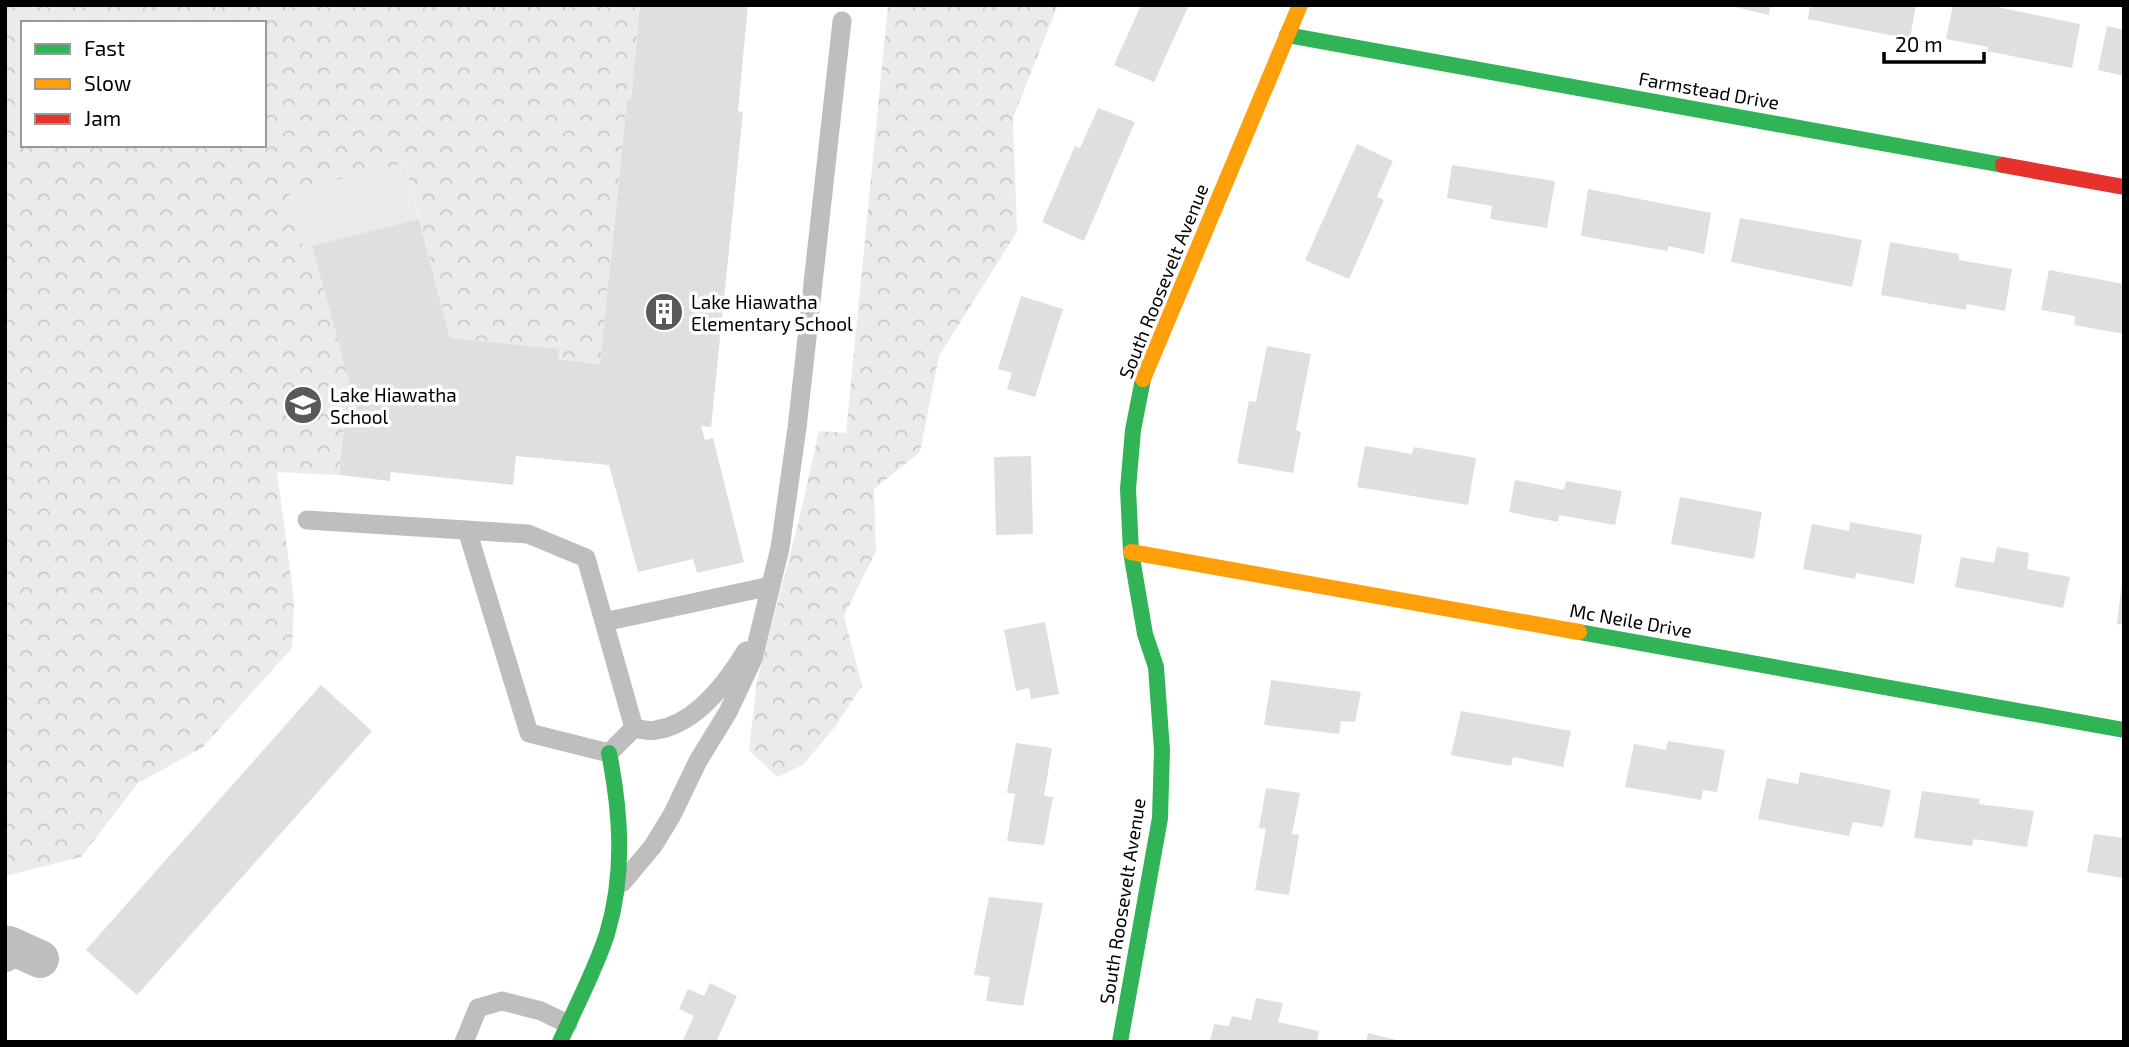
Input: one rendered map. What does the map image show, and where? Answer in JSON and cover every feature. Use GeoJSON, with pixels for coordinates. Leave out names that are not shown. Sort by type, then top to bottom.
{"type":"FeatureCollection","features":[{"type":"Feature","properties":{"kind":"street","name":"South Roosevelt Avenue"},"geometry":{"type":"LineString","coordinates":[[1120,1042],[1160,818],[1162,750],[1156,667],[1145,634],[1131,551],[1128,489],[1133,430],[1141,384],[1300,5]]}},
{"type":"Feature","properties":{"kind":"street","name":"Farmstead Drive"},"geometry":{"type":"LineString","coordinates":[[1287,35],[2124,187]]}},
{"type":"Feature","properties":{"kind":"street","name":"Mc Neile Drive"},"geometry":{"type":"LineString","coordinates":[[1131,551],[2124,730]]}},
{"type":"Feature","properties":{"kind":"street"},"geometry":{"type":"LineString","coordinates":[[564,1033],[607,934],[617,890],[621,844],[619,798],[608,753]]}},
{"type":"Feature","properties":{"kind":"lane"},"geometry":{"type":"LineString","coordinates":[[617,890],[653,846],[671,816],[698,761],[728,712],[753,659],[780,548],[797,428],[842,21]]}},
{"type":"Feature","properties":{"kind":"lane"},"geometry":{"type":"LineString","coordinates":[[307,520],[528,534],[586,558],[634,729]]}},
{"type":"Feature","properties":{"kind":"lane"},"geometry":{"type":"LineString","coordinates":[[467,530],[529,733],[608,753],[634,729],[655,731],[680,723],[704,705],[737,666],[760,630]]}},
{"type":"Feature","properties":{"kind":"lane"},"geometry":{"type":"LineString","coordinates":[[604,622],[771,586]]}},
{"type":"Feature","properties":{"kind":"lane"},"geometry":{"type":"LineString","coordinates":[[464,1042],[478,1008],[502,1001],[541,1011],[564,1033]]}},
{"type":"Feature","properties":{"kind":"green space"},"geometry":{"type":"Polygon","coordinates":[[[5,5],[640,5],[631,100],[627,100],[600,364],[557,359],[558,349],[450,338],[405,163],[289,192],[303,248],[312,246],[349,382],[339,475],[277,472],[294,600],[292,648],[202,748],[138,783],[81,857],[5,876],[5,5]]]}},
{"type":"Feature","properties":{"kind":"green space"},"geometry":{"type":"Polygon","coordinates":[[[888,5],[1058,5],[1013,118],[1017,232],[939,356],[920,452],[874,489],[876,551],[844,616],[862,686],[834,728],[803,765],[777,777],[749,750],[757,681],[819,431],[846,433],[888,5]]]}},
{"type":"Feature","properties":{"kind":"green space"},"geometry":{"type":"Polygon","coordinates":[[[405,163],[419,219],[303,249],[289,192],[405,163]]]}},
{"type":"Feature","properties":{"kind":"building","name":"Lake Hiawatha Elementary School"},"geometry":{"type":"Polygon","coordinates":[[[640,5],[748,5],[738,111],[743,112],[711,427],[701,426],[705,440],[713,438],[744,562],[697,573],[693,559],[638,572],[609,465],[516,456],[513,485],[391,472],[390,481],[339,475],[349,382],[312,246],[419,219],[450,338],[559,349],[557,359],[600,364],[627,100],[631,100],[640,5]]]}},
{"type":"Feature","properties":{"kind":"building"},"geometry":{"type":"Polygon","coordinates":[[[1141,5],[1189,5],[1154,82],[1114,65],[1141,5]]]}},
{"type":"Feature","properties":{"kind":"building"},"geometry":{"type":"Polygon","coordinates":[[[1727,5],[1770,5],[1769,15],[1727,5]]]}},
{"type":"Feature","properties":{"kind":"building"},"geometry":{"type":"Polygon","coordinates":[[[1810,5],[1916,5],[1910,39],[1808,19],[1810,5]]]}},
{"type":"Feature","properties":{"kind":"building"},"geometry":{"type":"Polygon","coordinates":[[[1953,5],[1987,5],[2080,24],[2072,68],[1987,51],[1988,47],[1946,39],[1953,5]]]}},
{"type":"Feature","properties":{"kind":"building"},"geometry":{"type":"Polygon","coordinates":[[[2107,26],[2124,30],[2124,76],[2098,70],[2107,26]]]}},
{"type":"Feature","properties":{"kind":"building"},"geometry":{"type":"Polygon","coordinates":[[[1098,108],[1135,122],[1084,241],[1042,222],[1075,146],[1080,148],[1098,108]]]}},
{"type":"Feature","properties":{"kind":"building"},"geometry":{"type":"Polygon","coordinates":[[[1357,144],[1393,161],[1377,197],[1384,200],[1349,279],[1305,260],[1357,144]]]}},
{"type":"Feature","properties":{"kind":"building"},"geometry":{"type":"Polygon","coordinates":[[[1452,165],[1555,181],[1547,228],[1490,219],[1492,206],[1447,198],[1452,165]]]}},
{"type":"Feature","properties":{"kind":"building"},"geometry":{"type":"Polygon","coordinates":[[[1588,189],[1711,213],[1704,254],[1668,246],[1668,251],[1581,236],[1588,189]]]}},
{"type":"Feature","properties":{"kind":"building"},"geometry":{"type":"Polygon","coordinates":[[[1740,218],[1862,240],[1852,287],[1731,262],[1740,218]]]}},
{"type":"Feature","properties":{"kind":"building"},"geometry":{"type":"Polygon","coordinates":[[[1890,242],[1959,254],[1959,260],[2012,269],[2005,311],[1967,304],[1966,310],[1881,295],[1890,242]]]}},
{"type":"Feature","properties":{"kind":"building"},"geometry":{"type":"Polygon","coordinates":[[[2049,270],[2124,284],[2124,334],[2074,325],[2075,316],[2041,310],[2049,270]]]}},
{"type":"Feature","properties":{"kind":"building"},"geometry":{"type":"Polygon","coordinates":[[[1021,296],[1063,309],[1035,397],[1007,389],[1012,373],[998,369],[1021,296]]]}},
{"type":"Feature","properties":{"kind":"building"},"geometry":{"type":"Polygon","coordinates":[[[1267,346],[1311,354],[1296,430],[1301,432],[1293,473],[1237,463],[1249,401],[1256,402],[1267,346]]]}},
{"type":"Feature","properties":{"kind":"building"},"geometry":{"type":"Polygon","coordinates":[[[1365,446],[1412,454],[1414,447],[1476,458],[1468,505],[1357,487],[1365,446]]]}},
{"type":"Feature","properties":{"kind":"building"},"geometry":{"type":"Polygon","coordinates":[[[1031,456],[1033,534],[996,535],[994,457],[1031,456]]]}},
{"type":"Feature","properties":{"kind":"building"},"geometry":{"type":"Polygon","coordinates":[[[1515,480],[1564,490],[1566,481],[1622,491],[1615,525],[1559,515],[1558,522],[1509,512],[1515,480]]]}},
{"type":"Feature","properties":{"kind":"building"},"geometry":{"type":"Polygon","coordinates":[[[1680,497],[1762,512],[1754,559],[1671,544],[1680,497]]]}},
{"type":"Feature","properties":{"kind":"building"},"geometry":{"type":"Polygon","coordinates":[[[1850,522],[1922,535],[1914,584],[1856,573],[1855,579],[1803,569],[1812,524],[1849,531],[1850,522]]]}},
{"type":"Feature","properties":{"kind":"building"},"geometry":{"type":"Polygon","coordinates":[[[1997,547],[2029,553],[2027,569],[2070,577],[2063,608],[1955,587],[1961,557],[1994,563],[1997,547]]]}},
{"type":"Feature","properties":{"kind":"building"},"geometry":{"type":"Polygon","coordinates":[[[2124,583],[2124,625],[2117,624],[2124,583]]]}},
{"type":"Feature","properties":{"kind":"building"},"geometry":{"type":"Polygon","coordinates":[[[1045,622],[1059,694],[1031,699],[1029,688],[1016,691],[1004,630],[1045,622]]]}},
{"type":"Feature","properties":{"kind":"building"},"geometry":{"type":"Polygon","coordinates":[[[1271,680],[1361,692],[1355,722],[1341,721],[1339,734],[1264,725],[1271,680]]]}},
{"type":"Feature","properties":{"kind":"building"},"geometry":{"type":"Polygon","coordinates":[[[321,685],[372,731],[137,995],[86,950],[321,685]]]}},
{"type":"Feature","properties":{"kind":"building"},"geometry":{"type":"Polygon","coordinates":[[[1461,711],[1571,731],[1563,767],[1513,757],[1511,766],[1451,755],[1461,711]]]}},
{"type":"Feature","properties":{"kind":"building"},"geometry":{"type":"Polygon","coordinates":[[[1668,741],[1725,750],[1717,792],[1703,790],[1701,800],[1625,787],[1634,744],[1666,750],[1668,741]]]}},
{"type":"Feature","properties":{"kind":"building"},"geometry":{"type":"Polygon","coordinates":[[[1016,743],[1052,748],[1044,796],[1053,797],[1044,845],[1007,841],[1015,794],[1007,793],[1016,743]]]}},
{"type":"Feature","properties":{"kind":"building"},"geometry":{"type":"Polygon","coordinates":[[[1800,772],[1891,790],[1883,827],[1853,822],[1849,836],[1758,819],[1767,778],[1798,784],[1800,772]]]}},
{"type":"Feature","properties":{"kind":"building"},"geometry":{"type":"Polygon","coordinates":[[[1266,788],[1300,793],[1292,834],[1299,835],[1289,895],[1255,890],[1266,829],[1259,828],[1266,788]]]}},
{"type":"Feature","properties":{"kind":"building"},"geometry":{"type":"Polygon","coordinates":[[[1922,791],[1980,799],[1979,804],[2034,811],[2027,847],[1974,839],[1972,846],[1914,838],[1922,791]]]}},
{"type":"Feature","properties":{"kind":"building"},"geometry":{"type":"Polygon","coordinates":[[[2094,834],[2124,838],[2124,878],[2087,872],[2094,834]]]}},
{"type":"Feature","properties":{"kind":"building"},"geometry":{"type":"Polygon","coordinates":[[[989,897],[1043,903],[1023,1006],[986,1001],[990,977],[974,975],[989,897]]]}},
{"type":"Feature","properties":{"kind":"building"},"geometry":{"type":"Polygon","coordinates":[[[710,983],[737,996],[716,1042],[682,1042],[694,1016],[679,1009],[688,989],[704,996],[710,983]]]}},
{"type":"Feature","properties":{"kind":"building"},"geometry":{"type":"Polygon","coordinates":[[[1256,998],[1283,1003],[1278,1022],[1319,1031],[1317,1042],[1210,1042],[1214,1024],[1229,1026],[1232,1016],[1251,1020],[1256,998]]]}},
{"type":"Feature","properties":{"kind":"building"},"geometry":{"type":"Polygon","coordinates":[[[1368,1033],[1401,1041],[1401,1042],[1366,1042],[1368,1033]]]}},
{"type":"Feature","properties":{"kind":"traffic: fast"},"geometry":{"type":"LineString","coordinates":[[1287,35],[2003,165]]}},
{"type":"Feature","properties":{"kind":"traffic: fast"},"geometry":{"type":"LineString","coordinates":[[1120,1042],[1160,818],[1162,750],[1156,667],[1145,634],[1131,552],[1128,489],[1133,430],[1143,379]]}},
{"type":"Feature","properties":{"kind":"traffic: fast"},"geometry":{"type":"LineString","coordinates":[[1579,632],[2124,730]]}},
{"type":"Feature","properties":{"kind":"traffic: fast"},"geometry":{"type":"LineString","coordinates":[[560,1042],[602,948],[617,889],[618,821],[609,753]]}},
{"type":"Feature","properties":{"kind":"traffic: slow"},"geometry":{"type":"LineString","coordinates":[[1143,379],[1300,5]]}},
{"type":"Feature","properties":{"kind":"traffic: slow"},"geometry":{"type":"LineString","coordinates":[[1131,552],[1579,632]]}},
{"type":"Feature","properties":{"kind":"traffic: jam"},"geometry":{"type":"LineString","coordinates":[[2003,165],[2124,187]]}},
{"type":"Feature","properties":{"kind":"place","name":"Lake Hiawatha Elementary School"},"geometry":{"type":"Point","coordinates":[664,312]}},
{"type":"Feature","properties":{"kind":"place","name":"Lake Hiawatha School"},"geometry":{"type":"Point","coordinates":[303,405]}}]}
